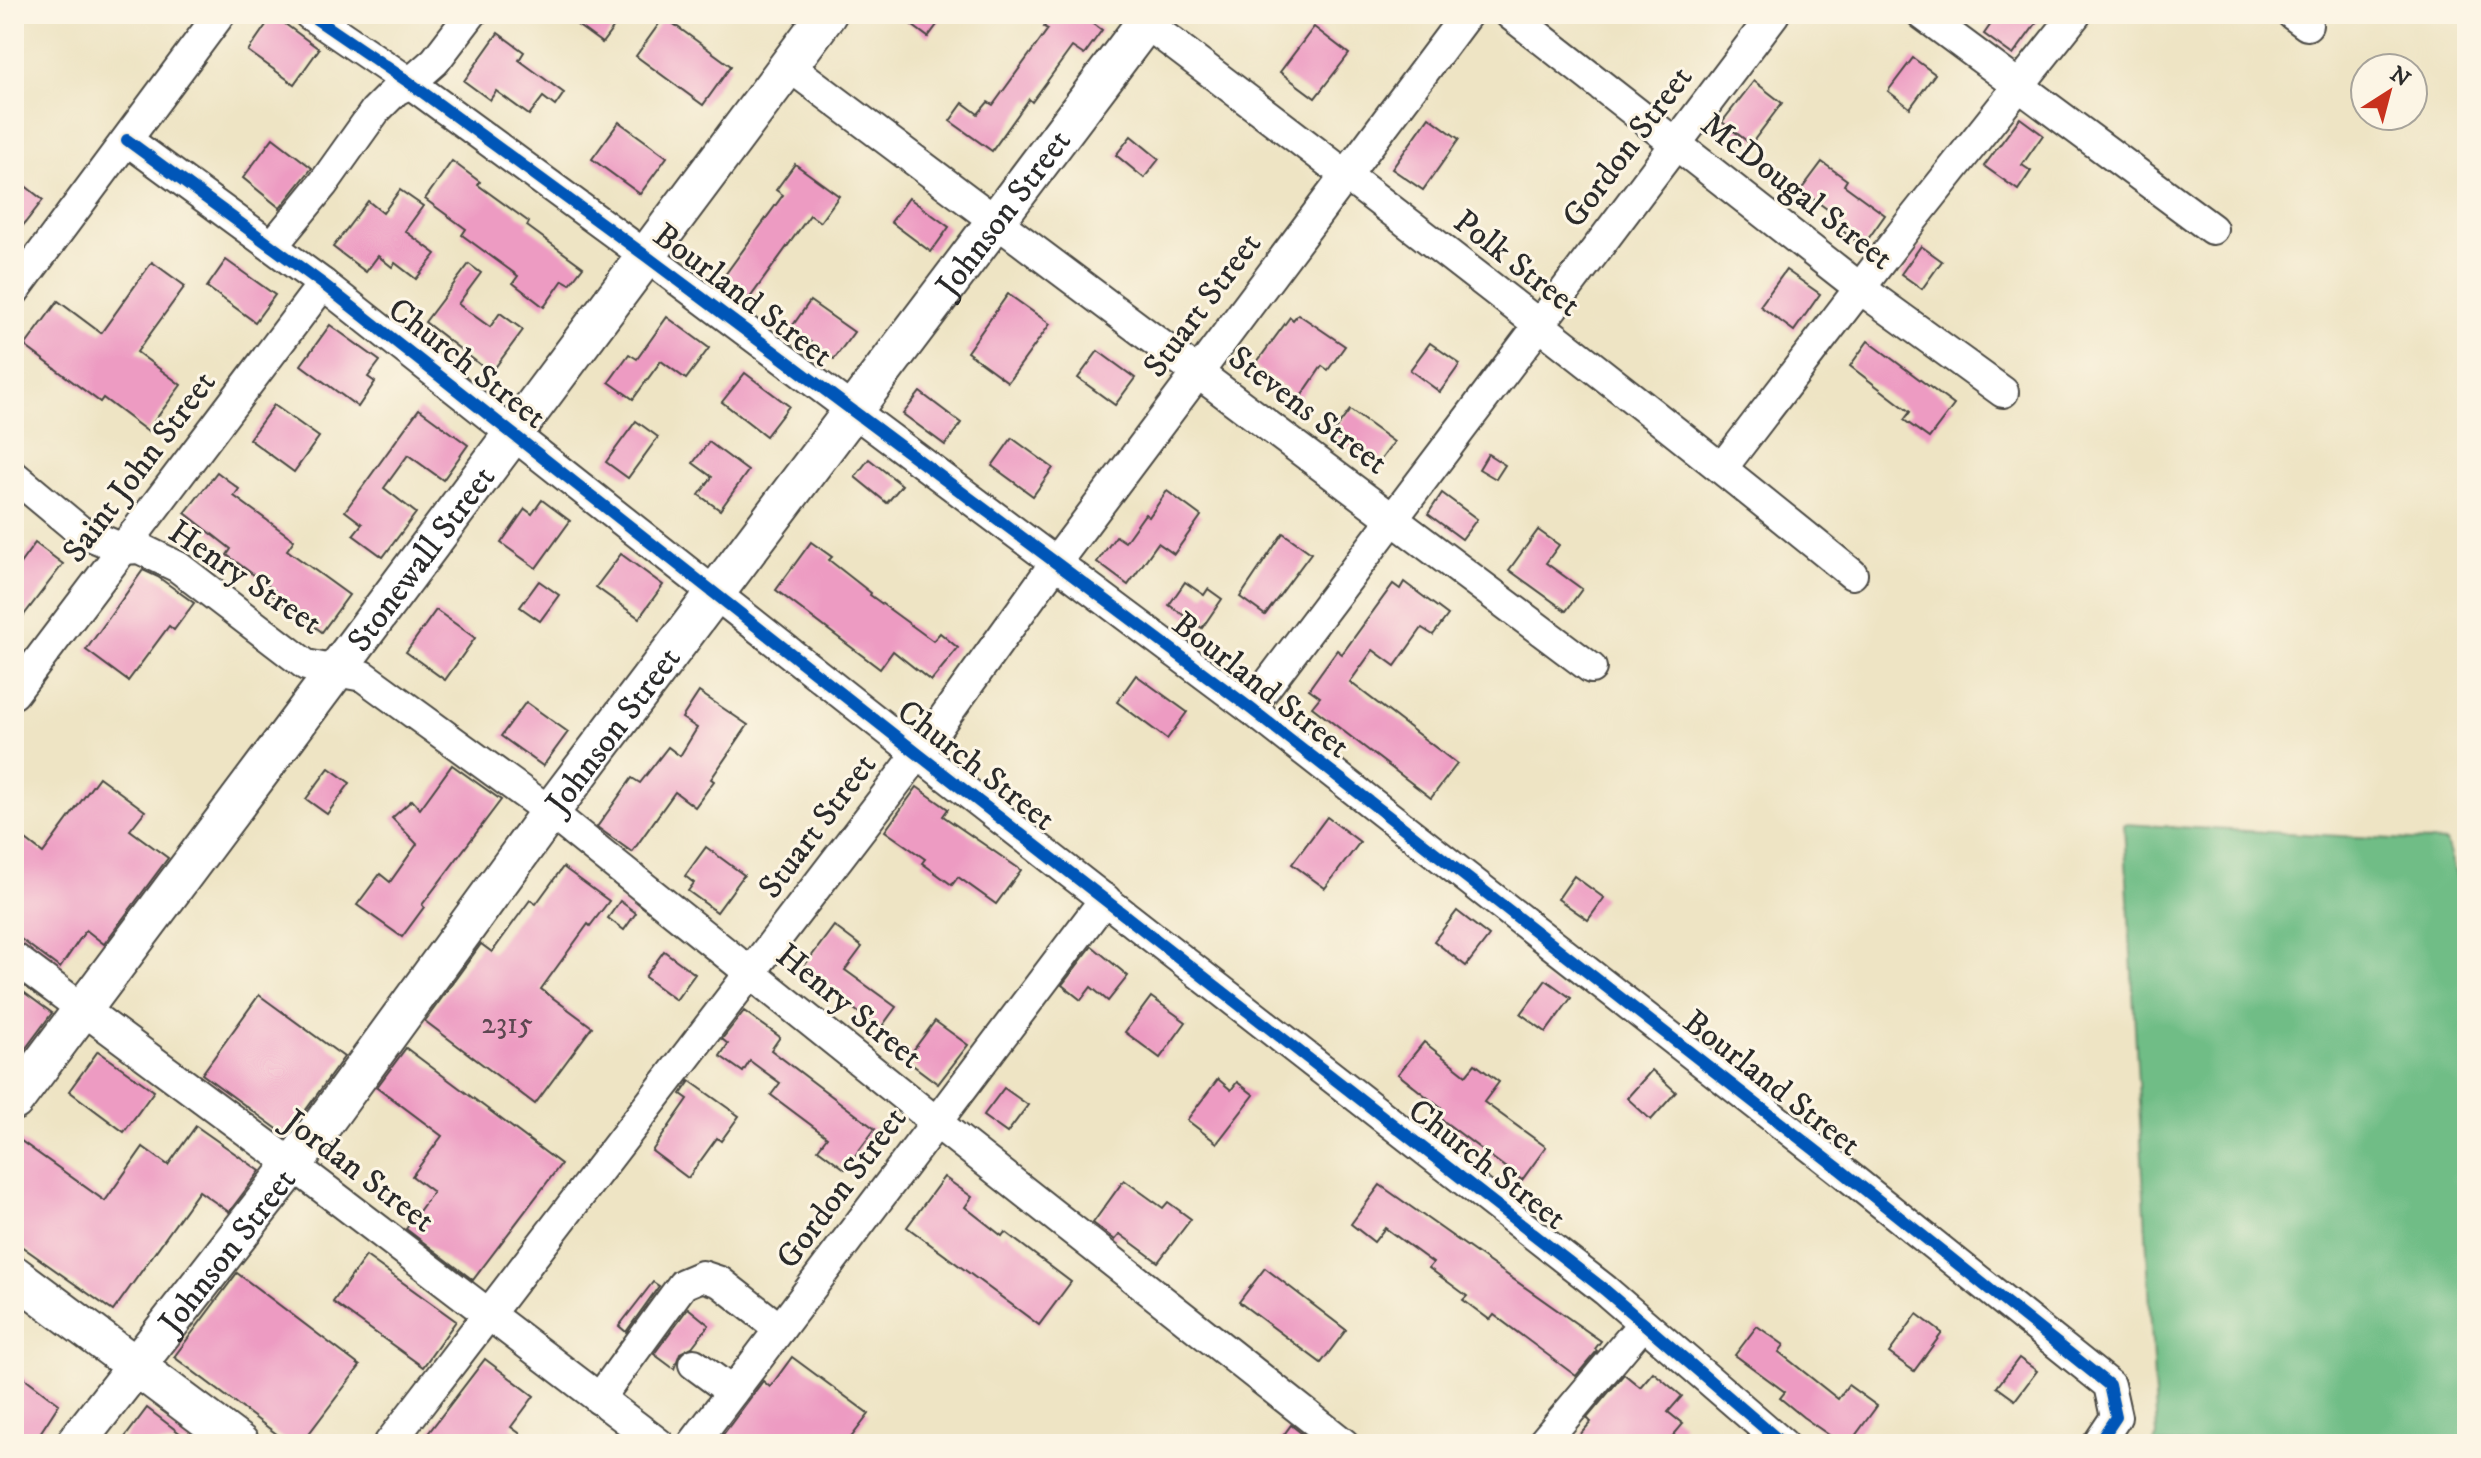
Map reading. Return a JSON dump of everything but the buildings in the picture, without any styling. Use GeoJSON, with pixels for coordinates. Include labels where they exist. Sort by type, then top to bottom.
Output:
{"type":"FeatureCollection","features":[{"type":"Feature","properties":{"kind":"main road","name":"Stonewall Street"},"geometry":{"type":"LineString","coordinates":[[14,1101],[827,14]]}},
{"type":"Feature","properties":{"kind":"main road","name":"Johnson Street"},"geometry":{"type":"LineString","coordinates":[[75,1444],[293,1165],[550,812],[996,221],[1144,17]]}},
{"type":"Feature","properties":{"kind":"main road"},"geometry":{"type":"LineString","coordinates":[[14,1275],[240,1444]]}},
{"type":"Feature","properties":{"kind":"street"},"geometry":{"type":"LineString","coordinates":[[14,291],[220,14]]}},
{"type":"Feature","properties":{"kind":"street","name":"Bourland Street"},"geometry":{"type":"LineString","coordinates":[[309,14],[410,83],[646,256],[1250,708],[1813,1148],[2109,1385],[2116,1417],[2098,1444]]}},
{"type":"Feature","properties":{"kind":"street"},"geometry":{"type":"LineString","coordinates":[[273,245],[323,184],[375,111],[396,90],[410,83],[435,61],[471,14]]}},
{"type":"Feature","properties":{"kind":"street","name":"Stuart Street"},"geometry":{"type":"LineString","coordinates":[[389,1444],[918,754],[1056,562],[1467,14]]}},
{"type":"Feature","properties":{"kind":"street","name":"McDougal Street"},"geometry":{"type":"LineString","coordinates":[[1510,14],[1861,289],[2003,392]]}},
{"type":"Feature","properties":{"kind":"street","name":"Gordon Street"},"geometry":{"type":"LineString","coordinates":[[1250,708],[1774,14]]}},
{"type":"Feature","properties":{"kind":"street"},"geometry":{"type":"LineString","coordinates":[[1922,14],[2212,229]]}},
{"type":"Feature","properties":{"kind":"street"},"geometry":{"type":"LineString","coordinates":[[1722,468],[2076,14]]}},
{"type":"Feature","properties":{"kind":"street","name":"Polk Street"},"geometry":{"type":"LineString","coordinates":[[1144,17],[1722,468],[1852,574]]}},
{"type":"Feature","properties":{"kind":"street","name":"Stevens Street"},"geometry":{"type":"LineString","coordinates":[[789,66],[1591,668]]}},
{"type":"Feature","properties":{"kind":"street","name":"Church Street"},"geometry":{"type":"LineString","coordinates":[[127,140],[273,245],[1605,1290],[1783,1444]]}},
{"type":"Feature","properties":{"kind":"street","name":"Saint John Street"},"geometry":{"type":"LineString","coordinates":[[14,693],[323,284]]}},
{"type":"Feature","properties":{"kind":"street","name":"Henry Street"},"geometry":{"type":"LineString","coordinates":[[14,476],[80,531],[123,549],[139,548],[178,567],[306,665],[363,676],[550,812],[1344,1444]]}},
{"type":"Feature","properties":{"kind":"street","name":"Gordon Street"},"geometry":{"type":"LineString","coordinates":[[693,1444],[1105,899]]}},
{"type":"Feature","properties":{"kind":"street","name":"Jordan Street"},"geometry":{"type":"LineString","coordinates":[[14,958],[293,1165],[659,1444]]}},
{"type":"Feature","properties":{"kind":"street"},"geometry":{"type":"LineString","coordinates":[[599,1399],[683,1284],[702,1276],[720,1282],[780,1329]]}},
{"type":"Feature","properties":{"kind":"street"},"geometry":{"type":"LineString","coordinates":[[1542,1444],[1642,1325]]}},
{"type":"Feature","properties":{"kind":"street"},"geometry":{"type":"LineString","coordinates":[[694,1364],[732,1392]]}},
{"type":"Feature","properties":{"kind":"green space"},"geometry":{"type":"Polygon","coordinates":[[[2124,824],[2446,842],[2467,910],[2467,1444],[2153,1444],[2157,1436],[2124,824]]]}},
{"type":"Feature","properties":{"kind":"cycle path"},"geometry":{"type":"LineString","coordinates":[[309,14],[410,83],[646,256],[1250,708],[1838,1168],[2109,1385],[2116,1417],[2098,1444]]}},
{"type":"Feature","properties":{"kind":"cycle path"},"geometry":{"type":"LineString","coordinates":[[127,140],[323,284],[918,754],[1605,1290],[1783,1444]]}}]}
